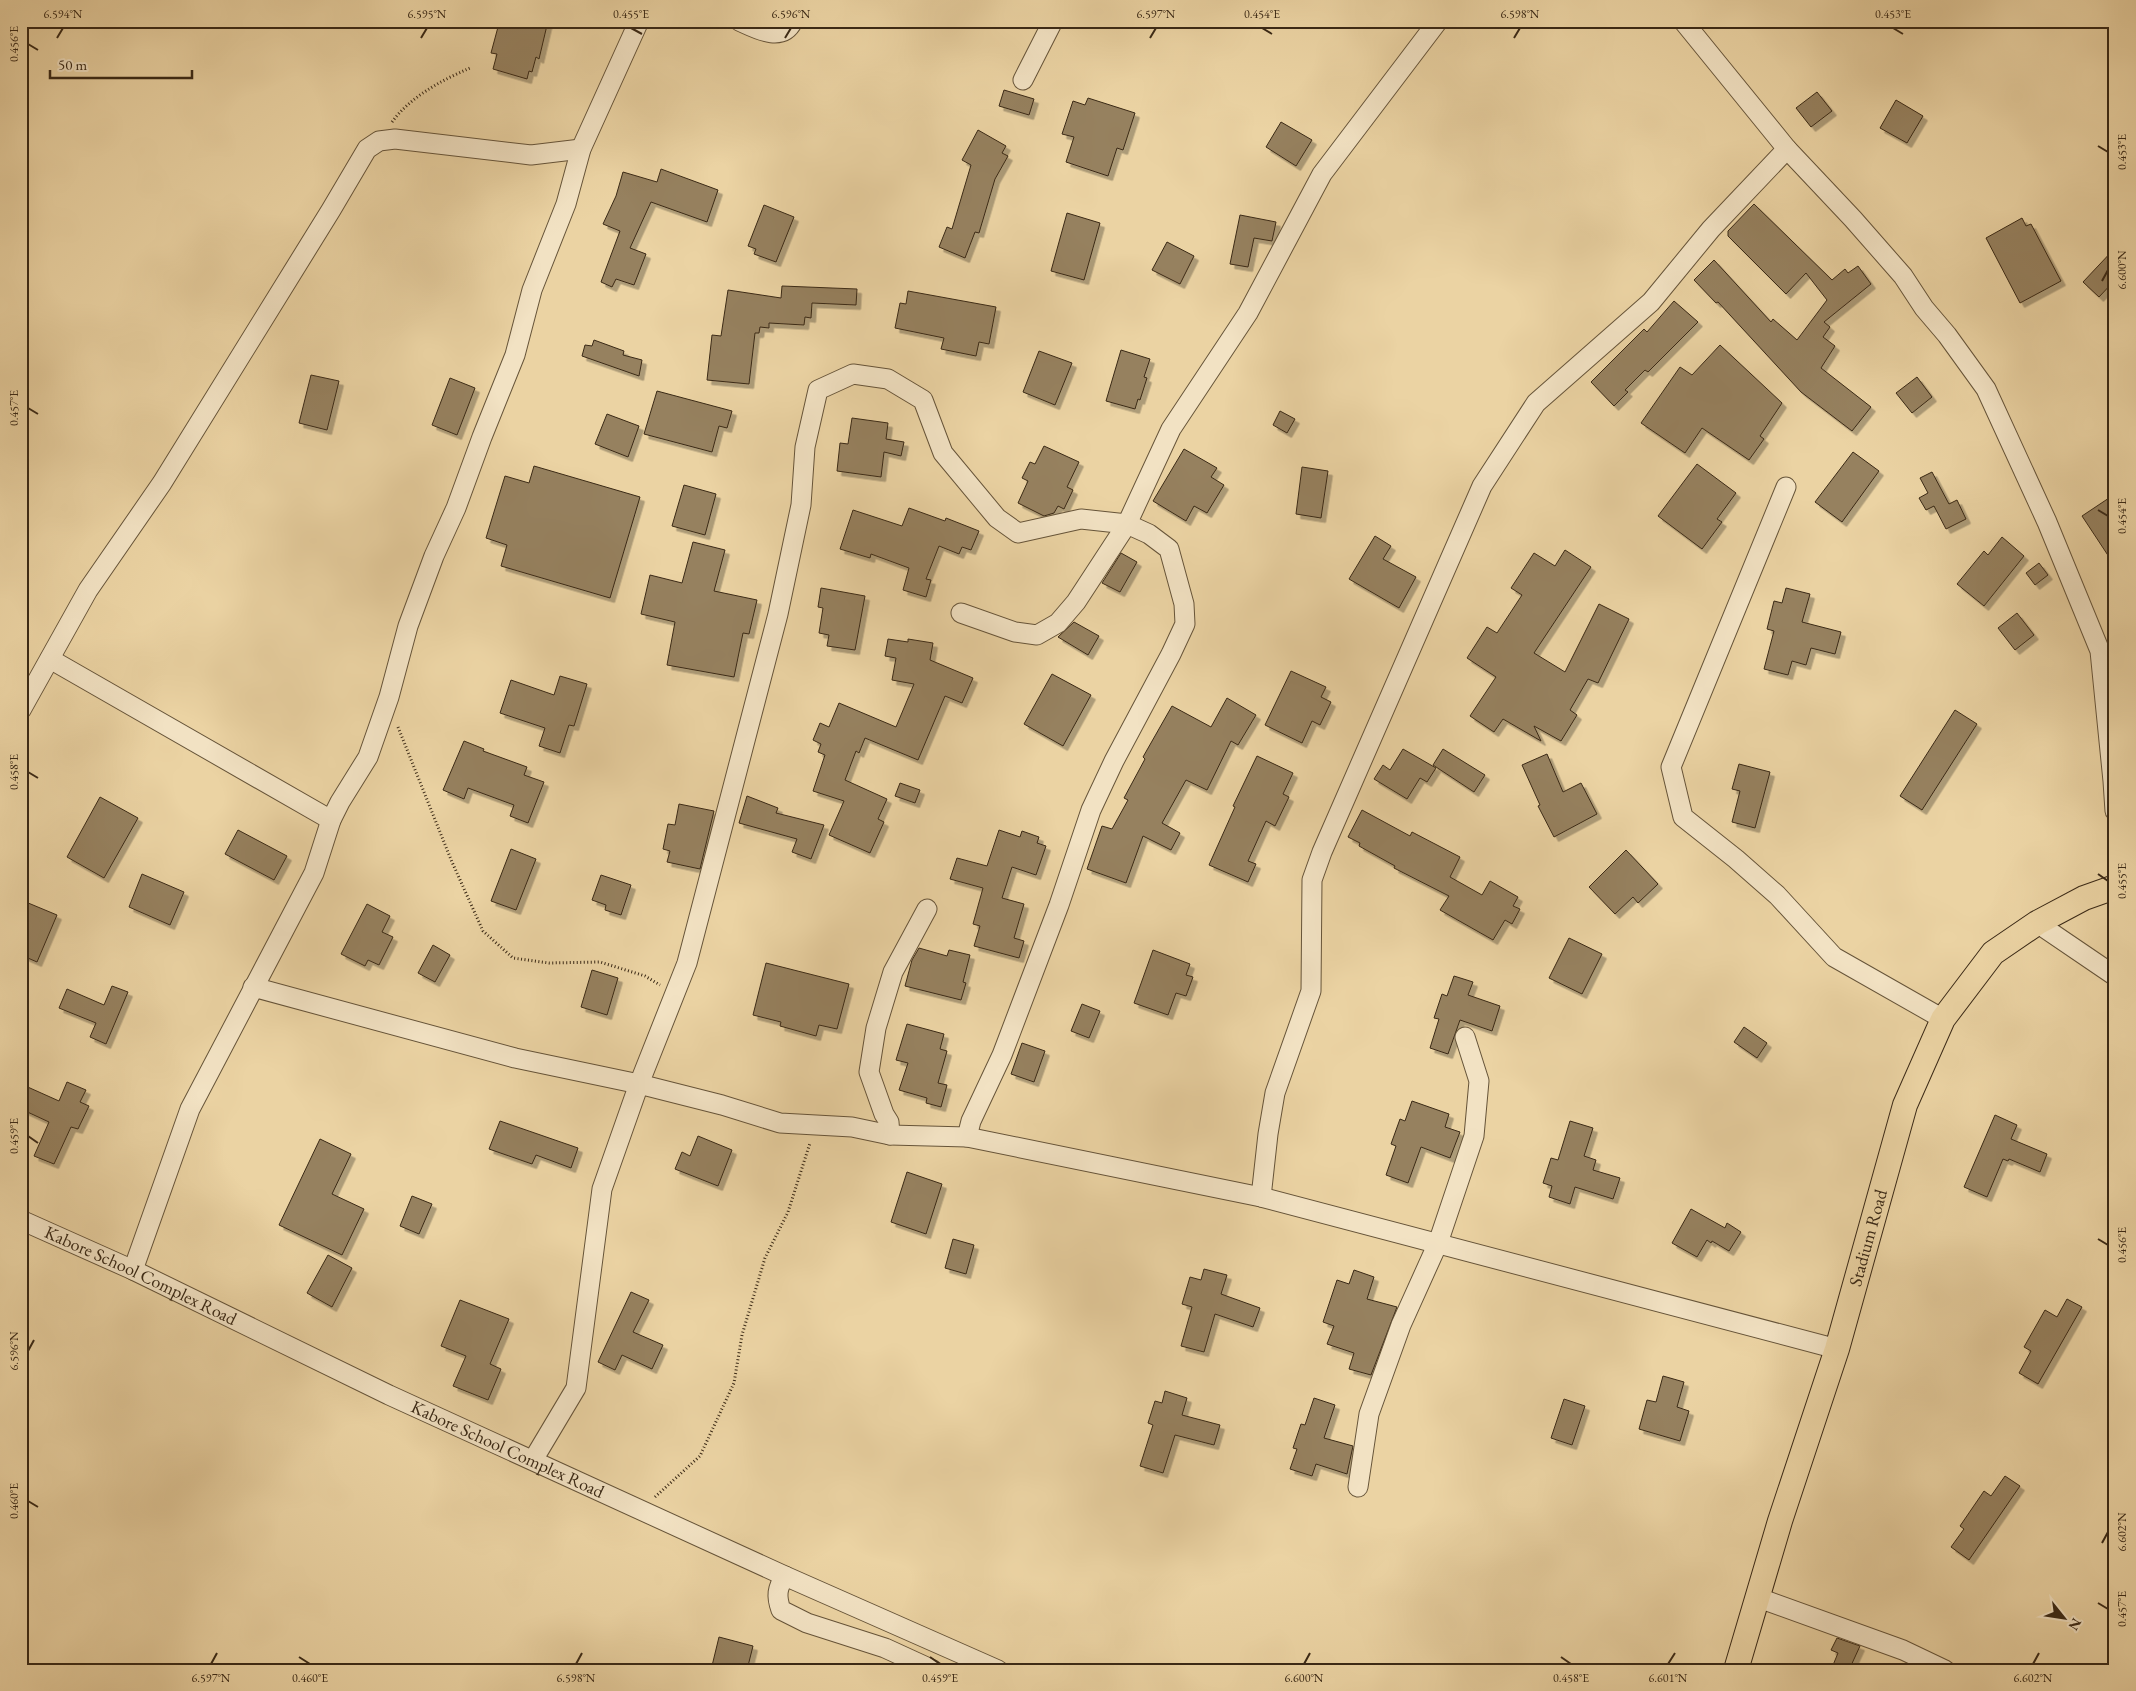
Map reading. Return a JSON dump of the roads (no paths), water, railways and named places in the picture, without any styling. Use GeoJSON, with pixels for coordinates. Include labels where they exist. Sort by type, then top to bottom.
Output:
{"type":"FeatureCollection","features":[{"type":"Feature","properties":{"kind":"main road","name":"Stadium Road"},"geometry":{"type":"LineString","coordinates":[[1736,1670],[1759,1598],[1780,1521],[1837,1349],[1905,1105],[1943,1018],[1993,953],[2036,923],[2084,898],[2115,887]]}},
{"type":"Feature","properties":{"kind":"street"},"geometry":{"type":"LineString","coordinates":[[133,1270],[190,1109],[314,873],[331,820],[340,802],[368,757],[389,696],[408,626],[515,355],[532,290],[566,204],[581,150],[639,21]]}},
{"type":"Feature","properties":{"kind":"street"},"geometry":{"type":"LineString","coordinates":[[739,21],[769,34],[781,33],[793,21]]}},
{"type":"Feature","properties":{"kind":"street"},"geometry":{"type":"LineString","coordinates":[[1023,80],[1053,21]]}},
{"type":"Feature","properties":{"kind":"street"},"geometry":{"type":"LineString","coordinates":[[962,613],[1015,632],[1037,635],[1058,623],[1076,602],[1127,524],[1171,429],[1248,313],[1322,174],[1438,21]]}},
{"type":"Feature","properties":{"kind":"street"},"geometry":{"type":"LineString","coordinates":[[1683,21],[1787,148],[1903,276],[1924,308],[1947,335],[1986,389],[2047,522],[2100,651],[2114,781],[2115,811]]}},
{"type":"Feature","properties":{"kind":"street"},"geometry":{"type":"LineString","coordinates":[[22,708],[88,590],[162,484],[326,219],[367,148],[379,141],[395,139],[530,155],[581,150]]}},
{"type":"Feature","properties":{"kind":"street"},"geometry":{"type":"LineString","coordinates":[[1261,1197],[1275,1092],[1311,991],[1312,880],[1322,852],[1482,486],[1536,403],[1651,302],[1711,229],[1787,148]]}},
{"type":"Feature","properties":{"kind":"street"},"geometry":{"type":"LineString","coordinates":[[533,1460],[576,1388],[602,1189],[690,954],[778,614],[801,505],[805,447],[818,390],[852,374],[888,379],[923,400],[943,453],[997,518],[1018,532],[1081,519],[1127,524],[1149,534],[1169,549],[1184,604],[1185,624],[1114,761],[1091,810],[1059,905],[1002,1055],[970,1121],[967,1137]]}},
{"type":"Feature","properties":{"kind":"street"},"geometry":{"type":"LineString","coordinates":[[1786,487],[1671,767],[1683,816],[1736,858],[1777,895],[1834,957],[1943,1018]]}},
{"type":"Feature","properties":{"kind":"street"},"geometry":{"type":"LineString","coordinates":[[50,659],[331,820]]}},
{"type":"Feature","properties":{"kind":"street"},"geometry":{"type":"LineString","coordinates":[[890,1135],[889,1122],[884,1114],[869,1072],[876,1028],[893,972],[927,909]]}},
{"type":"Feature","properties":{"kind":"street"},"geometry":{"type":"LineString","coordinates":[[2036,923],[2115,976]]}},
{"type":"Feature","properties":{"kind":"street"},"geometry":{"type":"LineString","coordinates":[[253,988],[515,1058],[640,1084],[780,1122],[815,1126],[852,1127],[890,1135],[967,1137],[1261,1197],[1837,1349]]}},
{"type":"Feature","properties":{"kind":"street"},"geometry":{"type":"LineString","coordinates":[[1358,1487],[1369,1414],[1401,1325],[1438,1243],[1474,1136],[1479,1081],[1465,1037]]}},
{"type":"Feature","properties":{"kind":"street","name":"Kabore School Complex Road"},"geometry":{"type":"LineString","coordinates":[[21,1220],[133,1270],[389,1395],[786,1576],[998,1670]]}},
{"type":"Feature","properties":{"kind":"street"},"geometry":{"type":"LineString","coordinates":[[786,1576],[778,1586],[777,1598],[781,1610],[807,1623],[884,1648],[933,1670]]}},
{"type":"Feature","properties":{"kind":"street"},"geometry":{"type":"LineString","coordinates":[[1759,1598],[1903,1650],[1945,1670]]}}]}
